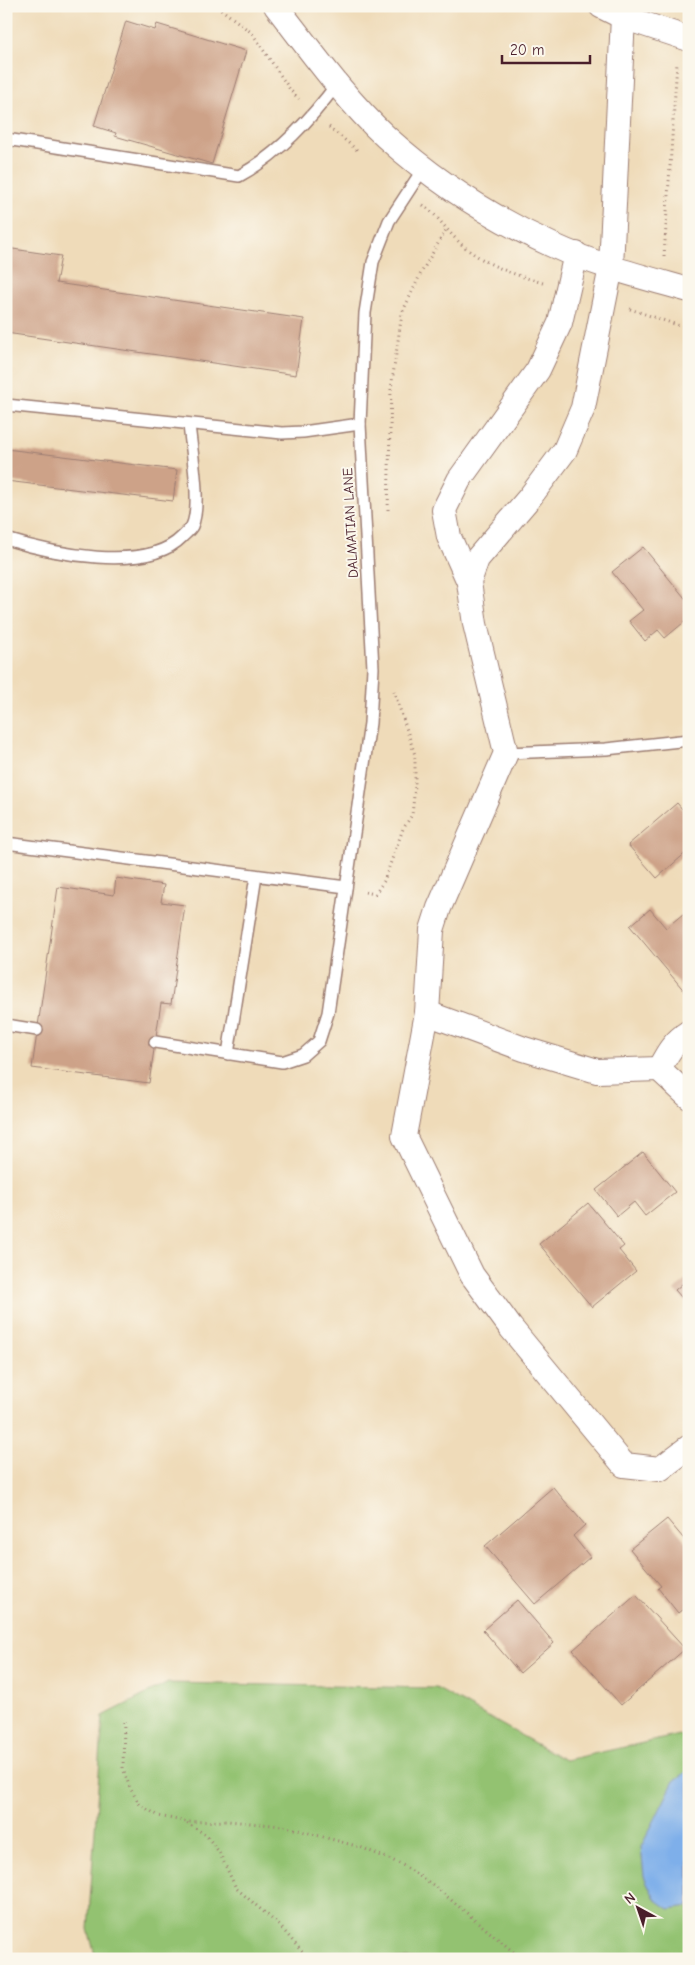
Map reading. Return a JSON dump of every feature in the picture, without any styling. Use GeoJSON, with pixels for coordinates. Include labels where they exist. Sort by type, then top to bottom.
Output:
{"type":"FeatureCollection","features":[{"type":"Feature","properties":{"kind":"street"},"geometry":{"type":"LineString","coordinates":[[276,6],[337,84],[385,136],[423,169],[482,209],[552,245],[611,267],[689,290]]}},
{"type":"Feature","properties":{"kind":"street"},"geometry":{"type":"LineString","coordinates":[[601,6],[623,17],[684,37]]}},
{"type":"Feature","properties":{"kind":"street"},"geometry":{"type":"LineString","coordinates":[[469,582],[477,559],[530,497],[564,450],[583,408],[611,267],[623,17]]}},
{"type":"Feature","properties":{"kind":"street"},"geometry":{"type":"LineString","coordinates":[[576,254],[560,323],[538,370],[459,480],[444,510],[449,537],[469,582],[475,624],[506,753],[434,923],[427,1013],[404,1136],[472,1276],[511,1328],[624,1465],[660,1469],[689,1447]]}},
{"type":"Feature","properties":{"kind":"street"},"geometry":{"type":"LineString","coordinates":[[427,1013],[524,1049],[597,1072],[659,1069],[689,1097]]}},
{"type":"Feature","properties":{"kind":"street"},"geometry":{"type":"LineString","coordinates":[[659,1069],[669,1049],[679,1038],[689,1032]]}},
{"type":"Feature","properties":{"kind":"lane"},"geometry":{"type":"LineString","coordinates":[[6,139],[239,176],[262,163],[301,127],[314,114],[337,84]]}},
{"type":"Feature","properties":{"kind":"lane","name":"DALMATIAN LANE"},"geometry":{"type":"LineString","coordinates":[[155,1042],[282,1062],[303,1055],[319,1041],[328,1013],[370,723],[373,668],[360,424],[365,313],[373,262],[389,221],[423,169]]}},
{"type":"Feature","properties":{"kind":"lane"},"geometry":{"type":"LineString","coordinates":[[6,405],[282,433],[360,424]]}},
{"type":"Feature","properties":{"kind":"lane"},"geometry":{"type":"LineString","coordinates":[[6,539],[38,549],[80,557],[151,556],[175,544],[192,527],[197,506],[189,424]]}},
{"type":"Feature","properties":{"kind":"lane"},"geometry":{"type":"LineString","coordinates":[[506,753],[606,749],[689,740]]}},
{"type":"Feature","properties":{"kind":"lane"},"geometry":{"type":"LineString","coordinates":[[6,843],[346,887]]}},
{"type":"Feature","properties":{"kind":"lane"},"geometry":{"type":"LineString","coordinates":[[228,1054],[256,876]]}},
{"type":"Feature","properties":{"kind":"lane"},"geometry":{"type":"LineString","coordinates":[[6,1024],[37,1030]]}},
{"type":"Feature","properties":{"kind":"path"},"geometry":{"type":"LineString","coordinates":[[656,318],[662,282],[684,37]]}},
{"type":"Feature","properties":{"kind":"path"},"geometry":{"type":"LineString","coordinates":[[388,512],[391,389],[402,313],[420,273],[447,228]]}},
{"type":"Feature","properties":{"kind":"path"},"geometry":{"type":"LineString","coordinates":[[346,887],[375,894],[384,881],[403,829],[412,815],[416,755],[392,682]]}},
{"type":"Feature","properties":{"kind":"path"},"geometry":{"type":"LineString","coordinates":[[124,1722],[124,1768],[140,1805],[159,1816],[186,1822],[228,1821],[283,1826],[360,1847],[401,1864],[433,1885],[522,1959]]}},
{"type":"Feature","properties":{"kind":"path"},"geometry":{"type":"LineString","coordinates":[[186,1822],[206,1836],[219,1852],[236,1888],[280,1926],[308,1959]]}},
{"type":"Feature","properties":{"kind":"green space"},"geometry":{"type":"Polygon","coordinates":[[[168,1683],[436,1688],[565,1760],[689,1733],[689,1959],[96,1959],[88,1929],[103,1716],[168,1683]]]}},
{"type":"Feature","properties":{"kind":"water"},"geometry":{"type":"Polygon","coordinates":[[[689,1770],[689,1906],[669,1909],[655,1899],[644,1876],[641,1847],[674,1781],[689,1770]]]}},
{"type":"Feature","properties":{"kind":"building"},"geometry":{"type":"Polygon","coordinates":[[[126,21],[155,30],[157,24],[246,51],[212,164],[115,136],[116,133],[94,126],[126,21]]]}},
{"type":"Feature","properties":{"kind":"building"},"geometry":{"type":"Polygon","coordinates":[[[6,248],[61,256],[56,283],[304,319],[296,375],[6,333],[6,248]]]}},
{"type":"Feature","properties":{"kind":"building"},"geometry":{"type":"Polygon","coordinates":[[[6,449],[177,470],[173,501],[6,481],[6,449]]]}},
{"type":"Feature","properties":{"kind":"building"},"geometry":{"type":"Polygon","coordinates":[[[643,547],[689,603],[689,618],[665,638],[658,630],[645,641],[629,621],[643,610],[612,572],[643,547]]]}},
{"type":"Feature","properties":{"kind":"building"},"geometry":{"type":"Polygon","coordinates":[[[677,803],[689,817],[689,850],[657,878],[628,845],[677,803]]]}},
{"type":"Feature","properties":{"kind":"building"},"geometry":{"type":"Polygon","coordinates":[[[116,878],[164,885],[161,902],[185,905],[171,1004],[161,1003],[149,1083],[32,1068],[58,887],[114,895],[116,878]]]}},
{"type":"Feature","properties":{"kind":"building"},"geometry":{"type":"Polygon","coordinates":[[[650,909],[666,928],[689,909],[689,990],[686,993],[630,926],[650,909]]]}},
{"type":"Feature","properties":{"kind":"building"},"geometry":{"type":"Polygon","coordinates":[[[643,1152],[675,1192],[645,1216],[634,1202],[617,1216],[596,1190],[643,1152]]]}},
{"type":"Feature","properties":{"kind":"building"},"geometry":{"type":"Polygon","coordinates":[[[588,1203],[624,1246],[619,1250],[636,1271],[592,1307],[539,1244],[588,1203]]]}},
{"type":"Feature","properties":{"kind":"building"},"geometry":{"type":"Polygon","coordinates":[[[689,1278],[689,1306],[675,1290],[689,1278]]]}},
{"type":"Feature","properties":{"kind":"building"},"geometry":{"type":"Polygon","coordinates":[[[553,1487],[585,1525],[573,1536],[590,1557],[535,1604],[485,1546],[553,1487]]]}},
{"type":"Feature","properties":{"kind":"building"},"geometry":{"type":"Polygon","coordinates":[[[667,1519],[689,1545],[689,1604],[678,1613],[658,1588],[661,1586],[630,1549],[667,1519]]]}},
{"type":"Feature","properties":{"kind":"building"},"geometry":{"type":"Polygon","coordinates":[[[636,1595],[685,1649],[621,1705],[573,1650],[636,1595]]]}},
{"type":"Feature","properties":{"kind":"building"},"geometry":{"type":"Polygon","coordinates":[[[517,1600],[554,1643],[520,1673],[483,1630],[517,1600]]]}}]}
